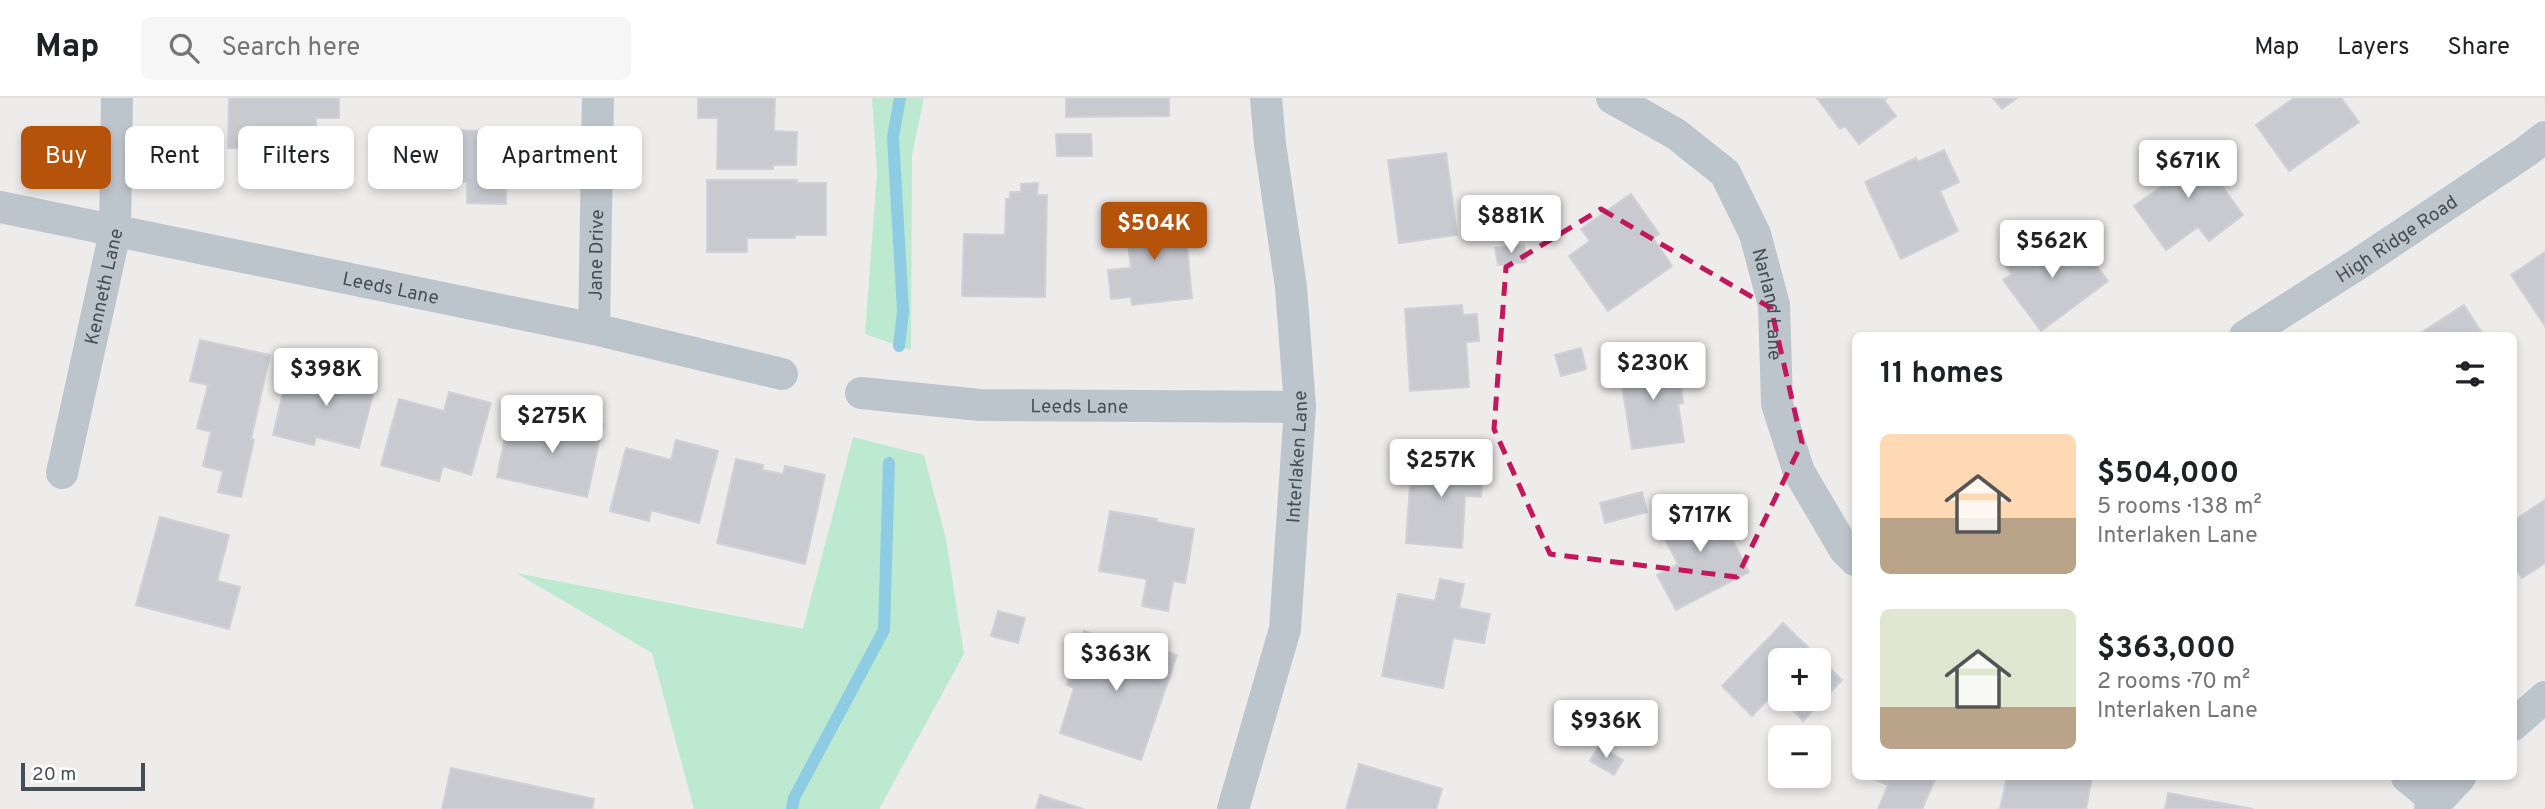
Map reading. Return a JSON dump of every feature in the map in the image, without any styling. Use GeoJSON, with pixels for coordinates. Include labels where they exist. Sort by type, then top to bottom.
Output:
{"type":"FeatureCollection","features":[{"type":"Feature","properties":{"kind":"street","name":"Kenneth Lane"},"geometry":{"type":"LineString","coordinates":[[62,473],[115,232],[117,98]]}},
{"type":"Feature","properties":{"kind":"street","name":"Jane Drive"},"geometry":{"type":"LineString","coordinates":[[594,329],[597,98]]}},
{"type":"Feature","properties":{"kind":"street","name":"Interlaken Lane"},"geometry":{"type":"LineString","coordinates":[[1233,809],[1285,629],[1300,407],[1291,287],[1266,98]]}},
{"type":"Feature","properties":{"kind":"street","name":"Narland Lane"},"geometry":{"type":"LineString","coordinates":[[1612,98],[1676,134],[1725,173],[1755,234],[1774,305],[1777,404],[1799,472],[1845,550],[1852,557]]}},
{"type":"Feature","properties":{"kind":"street","name":"High Ridge Road"},"geometry":{"type":"LineString","coordinates":[[2251,332],[2358,264],[2545,137]]}},
{"type":"Feature","properties":{"kind":"street","name":"Leeds Lane"},"geometry":{"type":"LineString","coordinates":[[0,207],[594,329],[782,374]]}},
{"type":"Feature","properties":{"kind":"street","name":"Leeds Lane"},"geometry":{"type":"LineString","coordinates":[[861,393],[980,405],[1300,407]]}},
{"type":"Feature","properties":{"kind":"street"},"geometry":{"type":"LineString","coordinates":[[2517,722],[2545,697]]}},
{"type":"Feature","properties":{"kind":"street"},"geometry":{"type":"LineString","coordinates":[[2410,780],[2433,805],[2457,780]]}},
{"type":"Feature","properties":{"kind":"highlighted area"},"geometry":{"type":"Polygon","coordinates":[[[1601,209],[1771,308],[1802,443],[1737,577],[1550,554],[1494,429],[1506,267],[1601,209]]]}},
{"type":"Feature","properties":{"kind":"green space"},"geometry":{"type":"Polygon","coordinates":[[[872,98],[924,98],[912,155],[911,350],[865,334],[877,173],[872,98]]]}},
{"type":"Feature","properties":{"kind":"green space"},"geometry":{"type":"Polygon","coordinates":[[[853,437],[924,455],[946,539],[964,654],[879,809],[694,809],[652,653],[516,573],[803,629],[853,437]]]}},
{"type":"Feature","properties":{"kind":"building"},"geometry":{"type":"Polygon","coordinates":[[[229,98],[339,98],[339,118],[316,118],[316,126],[238,126],[238,148],[228,148],[229,98]]]}},
{"type":"Feature","properties":{"kind":"building"},"geometry":{"type":"Polygon","coordinates":[[[698,98],[775,98],[774,131],[797,132],[796,165],[773,165],[773,169],[717,169],[718,118],[698,118],[698,98]]]}},
{"type":"Feature","properties":{"kind":"building"},"geometry":{"type":"Polygon","coordinates":[[[1066,98],[1169,98],[1169,116],[1066,117],[1066,98]]]}},
{"type":"Feature","properties":{"kind":"building"},"geometry":{"type":"Polygon","coordinates":[[[1817,98],[1887,98],[1884,100],[1896,116],[1859,144],[1845,126],[1840,129],[1817,98]]]}},
{"type":"Feature","properties":{"kind":"building"},"geometry":{"type":"Polygon","coordinates":[[[1993,98],[2017,98],[2002,109],[1993,98]]]}},
{"type":"Feature","properties":{"kind":"building"},"geometry":{"type":"Polygon","coordinates":[[[2294,98],[2341,98],[2359,122],[2289,171],[2256,125],[2294,98]]]}},
{"type":"Feature","properties":{"kind":"building"},"geometry":{"type":"Polygon","coordinates":[[[463,130],[477,131],[477,189],[506,189],[506,204],[467,203],[467,182],[463,182],[463,130]]]}},
{"type":"Feature","properties":{"kind":"building"},"geometry":{"type":"Polygon","coordinates":[[[1056,134],[1091,134],[1092,156],[1057,156],[1056,134]]]}},
{"type":"Feature","properties":{"kind":"building"},"geometry":{"type":"Polygon","coordinates":[[[2189,141],[2243,215],[2209,241],[2198,227],[2166,250],[2134,206],[2169,181],[2157,165],[2189,141]]]}},
{"type":"Feature","properties":{"kind":"building"},"geometry":{"type":"Polygon","coordinates":[[[1944,150],[1959,182],[1940,191],[1958,231],[1901,259],[1865,182],[1916,158],[1918,162],[1944,150]]]}},
{"type":"Feature","properties":{"kind":"building"},"geometry":{"type":"Polygon","coordinates":[[[1446,153],[1457,235],[1399,243],[1388,160],[1446,153]]]}},
{"type":"Feature","properties":{"kind":"building"},"geometry":{"type":"Polygon","coordinates":[[[707,180],[797,180],[796,183],[826,183],[826,235],[747,238],[747,252],[707,252],[707,180]]]}},
{"type":"Feature","properties":{"kind":"building"},"geometry":{"type":"Polygon","coordinates":[[[1038,183],[1037,195],[1047,195],[1045,297],[962,296],[964,234],[1005,235],[1006,199],[1010,199],[1010,192],[1021,192],[1021,184],[1038,183]]]}},
{"type":"Feature","properties":{"kind":"building"},"geometry":{"type":"Polygon","coordinates":[[[1631,194],[1659,234],[1653,238],[1672,266],[1608,311],[1569,256],[1590,241],[1581,229],[1631,194]]]}},
{"type":"Feature","properties":{"kind":"building"},"geometry":{"type":"Polygon","coordinates":[[[1184,214],[1192,298],[1132,305],[1131,297],[1111,299],[1108,270],[1131,268],[1125,219],[1184,214]]]}},
{"type":"Feature","properties":{"kind":"building"},"geometry":{"type":"Polygon","coordinates":[[[2074,236],[2108,281],[2041,331],[2003,280],[2012,274],[2000,259],[2025,241],[2041,261],[2074,236]]]}},
{"type":"Feature","properties":{"kind":"building"},"geometry":{"type":"Polygon","coordinates":[[[1524,245],[1526,262],[1498,265],[1495,248],[1524,245]]]}},
{"type":"Feature","properties":{"kind":"building"},"geometry":{"type":"Polygon","coordinates":[[[2545,252],[2545,326],[2511,275],[2545,252]]]}},
{"type":"Feature","properties":{"kind":"building"},"geometry":{"type":"Polygon","coordinates":[[[1462,305],[1463,315],[1477,314],[1479,341],[1466,342],[1469,387],[1410,391],[1405,309],[1462,305]]]}},
{"type":"Feature","properties":{"kind":"building"},"geometry":{"type":"Polygon","coordinates":[[[2464,305],[2481,332],[2422,332],[2464,305]]]}},
{"type":"Feature","properties":{"kind":"building"},"geometry":{"type":"Polygon","coordinates":[[[200,340],[270,355],[241,497],[218,492],[223,471],[203,466],[211,432],[197,428],[208,385],[190,381],[200,340]]]}},
{"type":"Feature","properties":{"kind":"building"},"geometry":{"type":"Polygon","coordinates":[[[1581,348],[1586,369],[1561,376],[1555,355],[1581,348]]]}},
{"type":"Feature","properties":{"kind":"building"},"geometry":{"type":"Polygon","coordinates":[[[1677,357],[1683,403],[1678,404],[1684,442],[1632,449],[1619,366],[1677,357]]]}},
{"type":"Feature","properties":{"kind":"building"},"geometry":{"type":"Polygon","coordinates":[[[336,369],[377,379],[359,448],[316,437],[314,445],[273,435],[287,376],[305,381],[307,370],[334,377],[336,369]]]}},
{"type":"Feature","properties":{"kind":"building"},"geometry":{"type":"Polygon","coordinates":[[[449,392],[491,403],[471,475],[443,466],[439,481],[381,465],[399,399],[444,411],[449,392]]]}},
{"type":"Feature","properties":{"kind":"building"},"geometry":{"type":"Polygon","coordinates":[[[560,414],[603,424],[587,497],[497,477],[508,423],[556,434],[560,414]]]}},
{"type":"Feature","properties":{"kind":"building"},"geometry":{"type":"Polygon","coordinates":[[[676,440],[718,451],[699,523],[651,510],[649,521],[610,511],[626,448],[671,460],[676,440]]]}},
{"type":"Feature","properties":{"kind":"building"},"geometry":{"type":"Polygon","coordinates":[[[1412,456],[1483,461],[1481,497],[1465,496],[1462,548],[1406,543],[1412,456]]]}},
{"type":"Feature","properties":{"kind":"building"},"geometry":{"type":"Polygon","coordinates":[[[736,459],[763,465],[762,470],[783,474],[785,466],[825,475],[805,564],[717,543],[736,459]]]}},
{"type":"Feature","properties":{"kind":"building"},"geometry":{"type":"Polygon","coordinates":[[[1642,492],[1647,512],[1605,523],[1600,503],[1642,492]]]}},
{"type":"Feature","properties":{"kind":"building"},"geometry":{"type":"Polygon","coordinates":[[[1714,497],[1749,572],[1676,610],[1657,575],[1678,564],[1658,526],[1714,497]]]}},
{"type":"Feature","properties":{"kind":"building"},"geometry":{"type":"Polygon","coordinates":[[[2545,500],[2545,563],[2522,578],[2517,571],[2517,518],[2545,500]]]}},
{"type":"Feature","properties":{"kind":"building"},"geometry":{"type":"Polygon","coordinates":[[[1110,511],[1194,529],[1185,583],[1173,581],[1168,611],[1142,606],[1147,579],[1099,571],[1110,511]]]}},
{"type":"Feature","properties":{"kind":"building"},"geometry":{"type":"Polygon","coordinates":[[[160,517],[229,535],[217,581],[240,587],[229,629],[136,605],[160,517]]]}},
{"type":"Feature","properties":{"kind":"building"},"geometry":{"type":"Polygon","coordinates":[[[1440,579],[1464,584],[1459,608],[1490,614],[1484,643],[1453,638],[1443,688],[1382,676],[1398,594],[1435,601],[1440,579]]]}},
{"type":"Feature","properties":{"kind":"building"},"geometry":{"type":"Polygon","coordinates":[[[998,611],[1025,618],[1018,643],[991,636],[998,611]]]}},
{"type":"Feature","properties":{"kind":"building"},"geometry":{"type":"Polygon","coordinates":[[[1783,623],[1809,648],[1768,648],[1768,699],[1752,716],[1722,686],[1783,623]]]}},
{"type":"Feature","properties":{"kind":"building"},"geometry":{"type":"Polygon","coordinates":[[[1084,631],[1110,640],[1111,634],[1177,655],[1141,760],[1060,733],[1074,688],[1067,685],[1084,631]]]}},
{"type":"Feature","properties":{"kind":"building"},"geometry":{"type":"Polygon","coordinates":[[[1831,669],[1842,680],[1831,692],[1831,669]]]}},
{"type":"Feature","properties":{"kind":"building"},"geometry":{"type":"Polygon","coordinates":[[[1793,711],[1813,711],[1803,721],[1793,711]]]}},
{"type":"Feature","properties":{"kind":"building"},"geometry":{"type":"Polygon","coordinates":[[[1599,746],[1623,760],[1614,775],[1590,761],[1599,746]]]}},
{"type":"Feature","properties":{"kind":"building"},"geometry":{"type":"Polygon","coordinates":[[[1359,764],[1442,789],[1436,809],[1346,809],[1359,764]]]}},
{"type":"Feature","properties":{"kind":"building"},"geometry":{"type":"Polygon","coordinates":[[[451,768],[594,799],[592,809],[442,809],[451,768]]]}},
{"type":"Feature","properties":{"kind":"building"},"geometry":{"type":"Polygon","coordinates":[[[1876,780],[1935,780],[1922,809],[1878,809],[1888,785],[1876,780]]]}},
{"type":"Feature","properties":{"kind":"building"},"geometry":{"type":"Polygon","coordinates":[[[2006,780],[2091,780],[2086,809],[2000,809],[2006,780]]]}},
{"type":"Feature","properties":{"kind":"building"},"geometry":{"type":"Polygon","coordinates":[[[2168,793],[2253,809],[2165,809],[2168,793]]]}},
{"type":"Feature","properties":{"kind":"building"},"geometry":{"type":"Polygon","coordinates":[[[1040,795],[1083,809],[1036,809],[1040,795]]]}},
{"type":"Feature","properties":{"kind":"waterway"},"geometry":{"type":"LineString","coordinates":[[899,346],[903,311],[893,137],[900,98]]}},
{"type":"Feature","properties":{"kind":"waterway"},"geometry":{"type":"LineString","coordinates":[[792,809],[794,798],[884,630],[889,463]]}}]}
